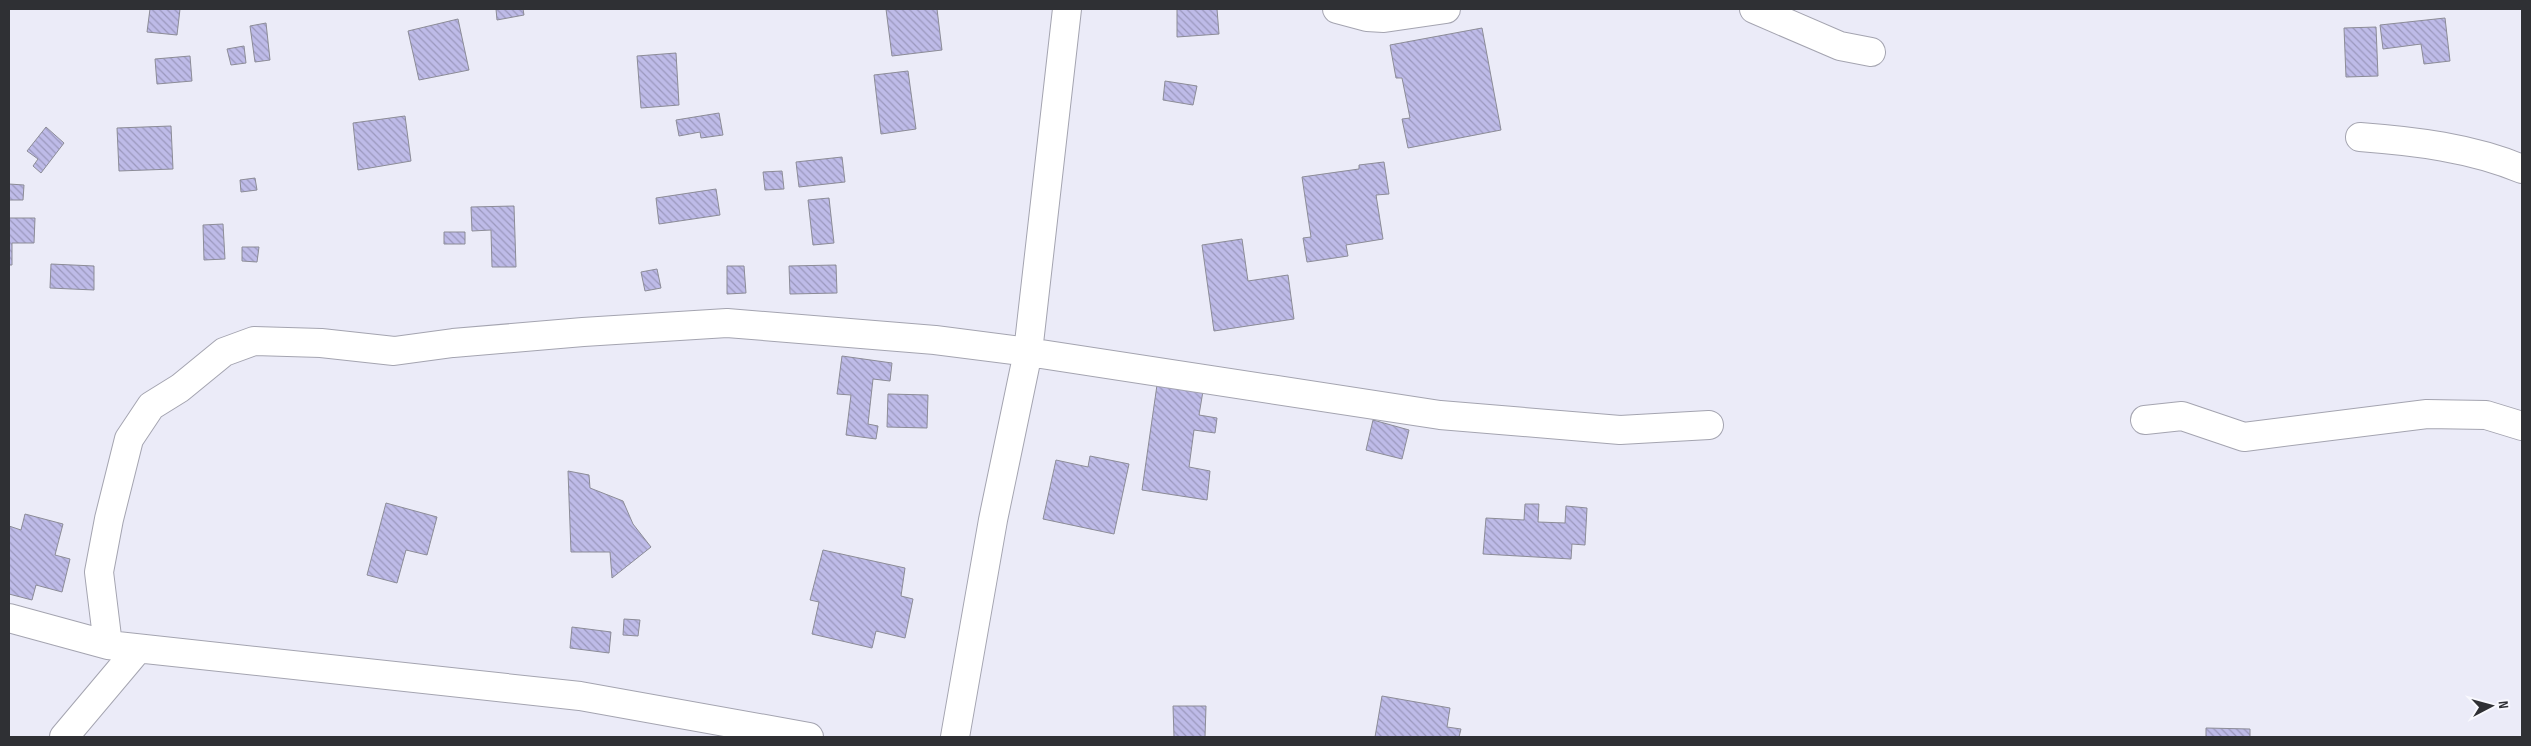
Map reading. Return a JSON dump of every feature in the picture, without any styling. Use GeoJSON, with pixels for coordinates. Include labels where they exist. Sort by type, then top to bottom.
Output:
{"type":"FeatureCollection","features":[{"type":"Feature","properties":{"kind":"street"},"geometry":{"type":"LineString","coordinates":[[955,737],[993,520],[1028,352],[1067,9]]}},
{"type":"Feature","properties":{"kind":"street"},"geometry":{"type":"LineString","coordinates":[[1337,9],[1367,17],[1384,18],[1446,9]]}},
{"type":"Feature","properties":{"kind":"street"},"geometry":{"type":"LineString","coordinates":[[1754,9],[1840,46],[1870,52]]}},
{"type":"Feature","properties":{"kind":"street"},"geometry":{"type":"LineString","coordinates":[[2360,137],[2410,140],[2504,161],[2522,169]]}},
{"type":"Feature","properties":{"kind":"street"},"geometry":{"type":"LineString","coordinates":[[108,645],[99,572],[109,519],[128,440],[151,406],[180,388],[224,352],[254,341],[321,343],[394,352],[453,343],[583,332],[727,323],[935,340],[1028,352],[1440,415],[1620,430],[1709,425]]}},
{"type":"Feature","properties":{"kind":"street"},"geometry":{"type":"LineString","coordinates":[[2145,420],[2182,416],[2244,436],[2427,414],[2486,415],[2522,426]]}},
{"type":"Feature","properties":{"kind":"street"},"geometry":{"type":"LineString","coordinates":[[9,618],[108,645],[580,696],[707,728],[809,737]]}},
{"type":"Feature","properties":{"kind":"street"},"geometry":{"type":"LineString","coordinates":[[64,737],[138,649]]}},
{"type":"Feature","properties":{"kind":"building"},"geometry":{"type":"Polygon","coordinates":[[[150,9],[180,9],[177,35],[147,32],[150,9]]]}},
{"type":"Feature","properties":{"kind":"building"},"geometry":{"type":"Polygon","coordinates":[[[496,9],[523,9],[524,15],[497,20],[496,9]]]}},
{"type":"Feature","properties":{"kind":"building"},"geometry":{"type":"Polygon","coordinates":[[[886,9],[937,9],[942,50],[892,56],[886,9]]]}},
{"type":"Feature","properties":{"kind":"building"},"geometry":{"type":"Polygon","coordinates":[[[1177,9],[1217,9],[1219,34],[1177,37],[1177,9]]]}},
{"type":"Feature","properties":{"kind":"building"},"geometry":{"type":"Polygon","coordinates":[[[2445,18],[2450,61],[2424,64],[2421,44],[2383,49],[2380,25],[2445,18]]]}},
{"type":"Feature","properties":{"kind":"building"},"geometry":{"type":"Polygon","coordinates":[[[458,19],[469,70],[419,80],[408,31],[458,19]]]}},
{"type":"Feature","properties":{"kind":"building"},"geometry":{"type":"Polygon","coordinates":[[[266,23],[270,60],[255,62],[250,26],[266,23]]]}},
{"type":"Feature","properties":{"kind":"building"},"geometry":{"type":"Polygon","coordinates":[[[2376,27],[2378,76],[2346,77],[2344,28],[2376,27]]]}},
{"type":"Feature","properties":{"kind":"building"},"geometry":{"type":"Polygon","coordinates":[[[1482,28],[1501,130],[1408,148],[1402,119],[1410,118],[1402,78],[1396,78],[1390,45],[1482,28]]]}},
{"type":"Feature","properties":{"kind":"building"},"geometry":{"type":"Polygon","coordinates":[[[244,46],[246,63],[231,65],[227,49],[244,46]]]}},
{"type":"Feature","properties":{"kind":"building"},"geometry":{"type":"Polygon","coordinates":[[[676,53],[679,105],[641,108],[637,56],[676,53]]]}},
{"type":"Feature","properties":{"kind":"building"},"geometry":{"type":"Polygon","coordinates":[[[190,56],[192,81],[157,84],[155,59],[190,56]]]}},
{"type":"Feature","properties":{"kind":"building"},"geometry":{"type":"Polygon","coordinates":[[[908,71],[916,129],[881,134],[874,75],[908,71]]]}},
{"type":"Feature","properties":{"kind":"building"},"geometry":{"type":"Polygon","coordinates":[[[1165,81],[1197,86],[1193,105],[1163,100],[1165,81]]]}},
{"type":"Feature","properties":{"kind":"building"},"geometry":{"type":"Polygon","coordinates":[[[719,113],[723,135],[701,138],[700,132],[679,136],[676,120],[719,113]]]}},
{"type":"Feature","properties":{"kind":"building"},"geometry":{"type":"Polygon","coordinates":[[[405,116],[411,161],[358,170],[353,123],[405,116]]]}},
{"type":"Feature","properties":{"kind":"building"},"geometry":{"type":"Polygon","coordinates":[[[171,126],[173,169],[119,171],[117,128],[171,126]]]}},
{"type":"Feature","properties":{"kind":"building"},"geometry":{"type":"Polygon","coordinates":[[[46,127],[64,143],[41,173],[33,166],[38,159],[27,151],[46,127]]]}},
{"type":"Feature","properties":{"kind":"building"},"geometry":{"type":"Polygon","coordinates":[[[842,157],[845,182],[799,187],[796,162],[842,157]]]}},
{"type":"Feature","properties":{"kind":"building"},"geometry":{"type":"Polygon","coordinates":[[[1384,162],[1389,194],[1376,195],[1383,239],[1346,245],[1348,256],[1307,262],[1303,238],[1311,237],[1302,177],[1359,169],[1359,165],[1384,162]]]}},
{"type":"Feature","properties":{"kind":"building"},"geometry":{"type":"Polygon","coordinates":[[[782,171],[784,189],[765,190],[763,172],[782,171]]]}},
{"type":"Feature","properties":{"kind":"building"},"geometry":{"type":"Polygon","coordinates":[[[255,178],[257,190],[241,192],[240,180],[255,178]]]}},
{"type":"Feature","properties":{"kind":"building"},"geometry":{"type":"Polygon","coordinates":[[[9,184],[24,185],[23,200],[9,200],[9,184]]]}},
{"type":"Feature","properties":{"kind":"building"},"geometry":{"type":"Polygon","coordinates":[[[716,189],[720,215],[659,224],[656,198],[716,189]]]}},
{"type":"Feature","properties":{"kind":"building"},"geometry":{"type":"Polygon","coordinates":[[[829,198],[834,243],[813,245],[808,200],[829,198]]]}},
{"type":"Feature","properties":{"kind":"building"},"geometry":{"type":"Polygon","coordinates":[[[514,206],[516,267],[492,267],[491,230],[472,231],[471,207],[514,206]]]}},
{"type":"Feature","properties":{"kind":"building"},"geometry":{"type":"Polygon","coordinates":[[[9,218],[35,218],[34,243],[12,243],[12,265],[9,265],[9,218]]]}},
{"type":"Feature","properties":{"kind":"building"},"geometry":{"type":"Polygon","coordinates":[[[223,224],[225,259],[204,260],[203,225],[223,224]]]}},
{"type":"Feature","properties":{"kind":"building"},"geometry":{"type":"Polygon","coordinates":[[[444,232],[465,232],[465,244],[444,244],[444,232]]]}},
{"type":"Feature","properties":{"kind":"building"},"geometry":{"type":"Polygon","coordinates":[[[1242,239],[1248,281],[1288,275],[1294,319],[1214,331],[1202,245],[1242,239]]]}},
{"type":"Feature","properties":{"kind":"building"},"geometry":{"type":"Polygon","coordinates":[[[242,247],[259,247],[257,262],[242,261],[242,247]]]}},
{"type":"Feature","properties":{"kind":"building"},"geometry":{"type":"Polygon","coordinates":[[[51,264],[94,266],[94,290],[50,288],[51,264]]]}},
{"type":"Feature","properties":{"kind":"building"},"geometry":{"type":"Polygon","coordinates":[[[836,265],[837,293],[790,294],[789,266],[836,265]]]}},
{"type":"Feature","properties":{"kind":"building"},"geometry":{"type":"Polygon","coordinates":[[[727,266],[744,266],[746,293],[727,294],[727,266]]]}},
{"type":"Feature","properties":{"kind":"building"},"geometry":{"type":"Polygon","coordinates":[[[657,269],[661,288],[645,291],[641,272],[657,269]]]}},
{"type":"Feature","properties":{"kind":"building"},"geometry":{"type":"Polygon","coordinates":[[[842,356],[892,363],[890,381],[873,379],[868,424],[878,426],[876,439],[846,435],[851,395],[837,394],[842,356]]]}},
{"type":"Feature","properties":{"kind":"building"},"geometry":{"type":"Polygon","coordinates":[[[1158,378],[1204,385],[1199,415],[1217,418],[1215,433],[1194,430],[1189,467],[1210,471],[1207,500],[1142,490],[1158,378]]]}},
{"type":"Feature","properties":{"kind":"building"},"geometry":{"type":"Polygon","coordinates":[[[888,394],[928,395],[927,428],[887,427],[888,394]]]}},
{"type":"Feature","properties":{"kind":"building"},"geometry":{"type":"Polygon","coordinates":[[[1373,420],[1409,430],[1402,459],[1366,450],[1373,420]]]}},
{"type":"Feature","properties":{"kind":"building"},"geometry":{"type":"Polygon","coordinates":[[[1090,456],[1129,464],[1114,534],[1043,519],[1056,460],[1088,467],[1090,456]]]}},
{"type":"Feature","properties":{"kind":"building"},"geometry":{"type":"Polygon","coordinates":[[[568,471],[589,475],[590,488],[623,501],[633,524],[651,547],[612,578],[610,552],[571,552],[568,471]]]}},
{"type":"Feature","properties":{"kind":"building"},"geometry":{"type":"Polygon","coordinates":[[[386,503],[437,517],[427,555],[406,550],[397,583],[367,575],[386,503]]]}},
{"type":"Feature","properties":{"kind":"building"},"geometry":{"type":"Polygon","coordinates":[[[1525,504],[1539,504],[1538,522],[1565,523],[1566,506],[1587,508],[1585,545],[1572,544],[1571,559],[1483,554],[1486,518],[1524,520],[1525,504]]]}},
{"type":"Feature","properties":{"kind":"building"},"geometry":{"type":"Polygon","coordinates":[[[25,514],[63,524],[55,555],[70,559],[62,592],[36,585],[32,600],[9,594],[9,526],[21,530],[25,514]]]}},
{"type":"Feature","properties":{"kind":"building"},"geometry":{"type":"Polygon","coordinates":[[[823,550],[905,568],[901,596],[913,599],[905,638],[876,631],[872,648],[812,634],[819,602],[810,600],[823,550]]]}},
{"type":"Feature","properties":{"kind":"building"},"geometry":{"type":"Polygon","coordinates":[[[624,619],[640,620],[638,636],[623,635],[624,619]]]}},
{"type":"Feature","properties":{"kind":"building"},"geometry":{"type":"Polygon","coordinates":[[[572,627],[611,632],[609,653],[570,648],[572,627]]]}},
{"type":"Feature","properties":{"kind":"building"},"geometry":{"type":"Polygon","coordinates":[[[1382,696],[1450,708],[1447,727],[1461,729],[1459,737],[1375,737],[1382,696]]]}},
{"type":"Feature","properties":{"kind":"building"},"geometry":{"type":"Polygon","coordinates":[[[1173,706],[1206,706],[1205,737],[1174,737],[1173,706]]]}},
{"type":"Feature","properties":{"kind":"building"},"geometry":{"type":"Polygon","coordinates":[[[2206,728],[2250,729],[2250,737],[2206,737],[2206,728]]]}}]}
